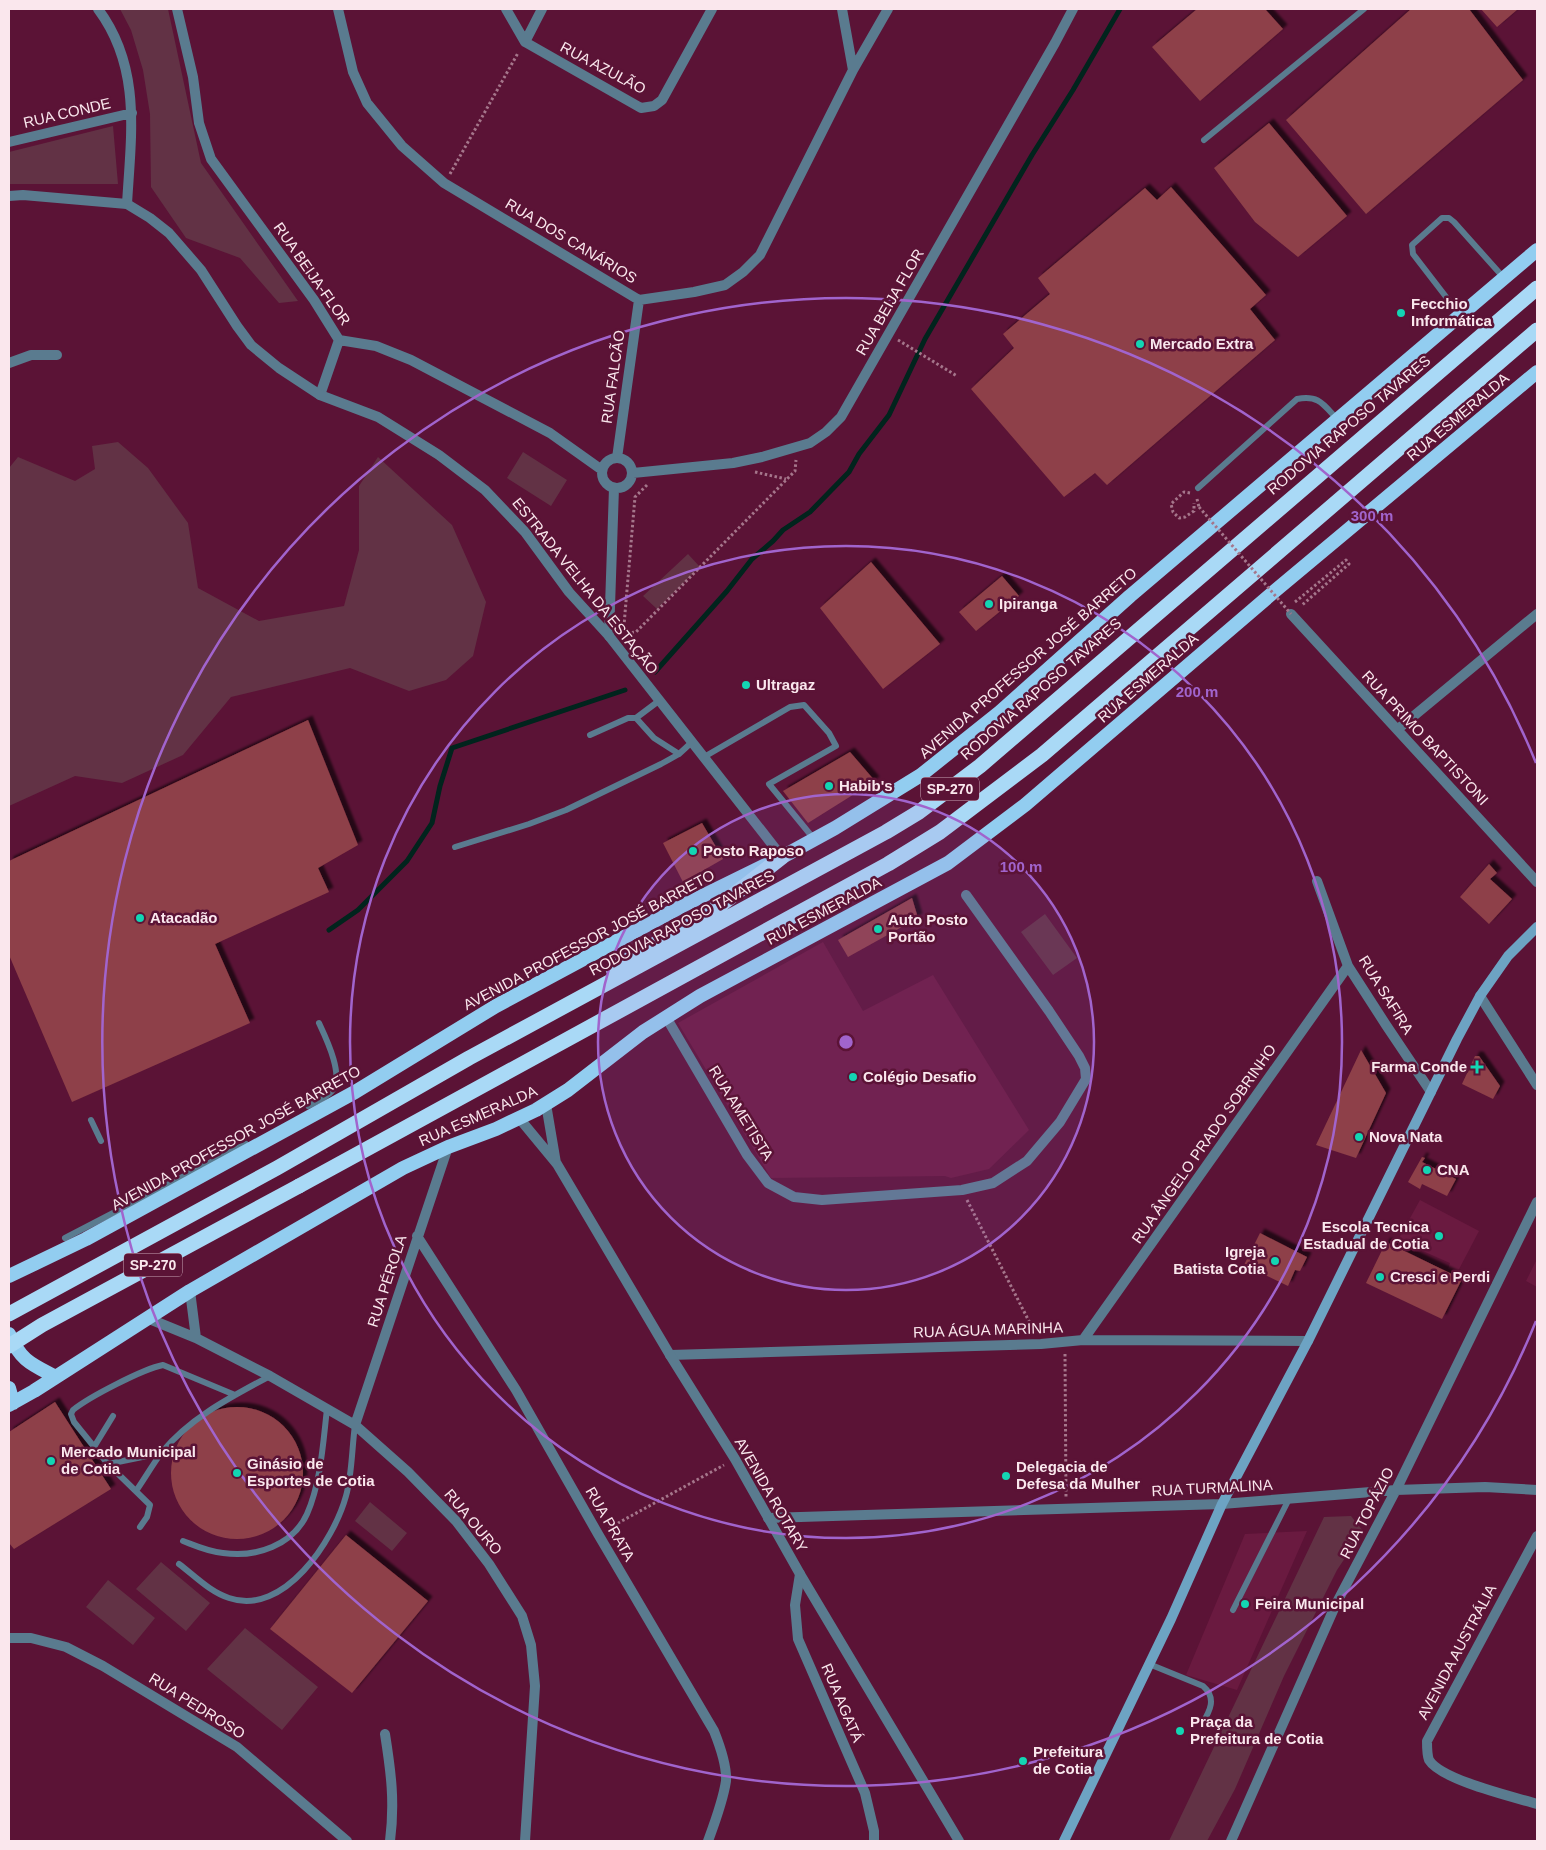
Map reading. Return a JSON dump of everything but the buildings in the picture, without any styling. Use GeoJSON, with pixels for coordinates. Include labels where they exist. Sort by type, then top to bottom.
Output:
{"type":"FeatureCollection","features":[{"type":"Feature","properties":{"kind":"highway","name":"AVENIDA PROFESSOR JOSÉ BARRETO"},"geometry":{"type":"LineString","coordinates":[[9,1276],[86,1239],[355,1092],[479,1016],[682,906],[782,857],[863,812],[921,775],[1000,712],[1110,614],[1537,250]]}},
{"type":"Feature","properties":{"kind":"highway","name":"RODOVIA RAPOSO TAVARES"},"geometry":{"type":"LineString","coordinates":[[277,1168],[469,1058],[886,832],[919,812],[980,766],[1537,288]]}},
{"type":"Feature","properties":{"kind":"highway","name":"SP-270"},"geometry":{"type":"LineString","coordinates":[[9,1346],[51,1320],[888,864],[940,832],[1042,755],[1537,330]]}},
{"type":"Feature","properties":{"kind":"highway","name":"RUA ESMERALDA"},"geometry":{"type":"LineString","coordinates":[[11,1404],[190,1291],[404,1168],[448,1147],[519,1118],[546,1104],[568,1090],[643,1032],[700,996],[948,863],[1032,799],[1276,590],[1537,372]]}},
{"type":"Feature","properties":{"kind":"highway"},"geometry":{"type":"LineString","coordinates":[[277,1168],[305,1144],[365,1107],[611,970],[718,907],[782,857]]}},
{"type":"Feature","properties":{"kind":"highway","name":"SP-270"},"geometry":{"type":"LineString","coordinates":[[9,1314],[277,1168]]}},
{"type":"Feature","properties":{"kind":"highway"},"geometry":{"type":"LineString","coordinates":[[9,1334],[13,1344],[26,1361],[56,1377]]}},
{"type":"Feature","properties":{"kind":"highway"},"geometry":{"type":"LineString","coordinates":[[9,1388],[11,1404]]}},
{"type":"Feature","properties":{"kind":"main road"},"geometry":{"type":"LineString","coordinates":[[1064,1841],[1175,1611],[1222,1504],[1308,1342],[1480,996],[1508,956],[1537,927]]}},
{"type":"Feature","properties":{"kind":"street"},"geometry":{"type":"LineString","coordinates":[[98,9],[120,44],[128,74],[132,113],[127,204]]}},
{"type":"Feature","properties":{"kind":"street","name":"RUA BEIJA-FLOR"},"geometry":{"type":"LineString","coordinates":[[177,9],[193,77],[199,123],[211,159],[314,300],[340,340],[376,346],[411,360],[550,433],[602,470]]}},
{"type":"Feature","properties":{"kind":"street","name":"RUA DOS CANÁRIOS"},"geometry":{"type":"LineString","coordinates":[[338,9],[353,72],[367,103],[402,146],[444,183],[639,300],[694,292],[725,285],[743,272],[760,255],[853,70],[888,9]]}},
{"type":"Feature","properties":{"kind":"street"},"geometry":{"type":"LineString","coordinates":[[506,9],[525,42]]}},
{"type":"Feature","properties":{"kind":"street"},"geometry":{"type":"LineString","coordinates":[[525,42],[542,9]]}},
{"type":"Feature","properties":{"kind":"street","name":"RUA AZULÃO"},"geometry":{"type":"LineString","coordinates":[[525,42],[641,108],[654,106],[662,100],[712,9]]}},
{"type":"Feature","properties":{"kind":"street"},"geometry":{"type":"LineString","coordinates":[[842,9],[853,70]]}},
{"type":"Feature","properties":{"kind":"street","name":"RUA BEIJA FLOR"},"geometry":{"type":"LineString","coordinates":[[633,473],[733,463],[762,457],[810,442],[826,432],[840,417],[1056,43],[1073,9]]}},
{"type":"Feature","properties":{"kind":"street","name":"RUA CONDE"},"geometry":{"type":"LineString","coordinates":[[9,142],[132,113]]}},
{"type":"Feature","properties":{"kind":"street","name":"ESTRADA VELHA DA ESTAÇÃO"},"geometry":{"type":"LineString","coordinates":[[9,196],[23,195],[127,204],[150,218],[169,233],[201,270],[251,345],[279,368],[320,394],[378,417],[439,455],[485,490],[524,532],[569,592],[609,636],[782,857]]}},
{"type":"Feature","properties":{"kind":"street","name":"RUA FALCÃO"},"geometry":{"type":"LineString","coordinates":[[617,458],[639,300]]}},
{"type":"Feature","properties":{"kind":"street"},"geometry":{"type":"LineString","coordinates":[[320,394],[340,340]]}},
{"type":"Feature","properties":{"kind":"street"},"geometry":{"type":"LineString","coordinates":[[9,363],[31,355],[57,355]]}},
{"type":"Feature","properties":{"kind":"street"},"geometry":{"type":"LineString","coordinates":[[617,458],[625,460],[631,465],[633,473],[627,485],[621,488],[614,488],[604,481],[602,476],[605,464],[611,459],[617,458]]}},
{"type":"Feature","properties":{"kind":"street"},"geometry":{"type":"LineString","coordinates":[[609,636],[614,488]]}},
{"type":"Feature","properties":{"kind":"street","name":"RUA PRIMO BAPTISTONI"},"geometry":{"type":"LineString","coordinates":[[1290,614],[1537,882]]}},
{"type":"Feature","properties":{"kind":"street"},"geometry":{"type":"LineString","coordinates":[[1398,729],[1537,614]]}},
{"type":"Feature","properties":{"kind":"street","name":"RUA SAFIRA"},"geometry":{"type":"LineString","coordinates":[[1317,881],[1348,966],[1431,1092]]}},
{"type":"Feature","properties":{"kind":"street","name":"RUA AMETISTA"},"geometry":{"type":"LineString","coordinates":[[666,1017],[747,1155],[768,1183],[794,1197],[822,1200],[962,1190],[993,1183],[1026,1161],[1060,1122],[1086,1079],[1085,1068],[1049,1011],[966,895]]}},
{"type":"Feature","properties":{"kind":"street","name":"RUA ÂNGELO PRADO SOBRINHO"},"geometry":{"type":"LineString","coordinates":[[1083,1340],[1348,966]]}},
{"type":"Feature","properties":{"kind":"street"},"geometry":{"type":"LineString","coordinates":[[1480,996],[1537,1085]]}},
{"type":"Feature","properties":{"kind":"street","name":"AVENIDA ROTARY"},"geometry":{"type":"LineString","coordinates":[[546,1104],[557,1164]]}},
{"type":"Feature","properties":{"kind":"street","name":"AVENIDA ROTARY"},"geometry":{"type":"LineString","coordinates":[[519,1118],[557,1164],[670,1355],[735,1459],[800,1574],[959,1841]]}},
{"type":"Feature","properties":{"kind":"street","name":"RUA PÉROLA"},"geometry":{"type":"LineString","coordinates":[[355,1425],[448,1147]]}},
{"type":"Feature","properties":{"kind":"street","name":"RUA TOPÁZIO"},"geometry":{"type":"LineString","coordinates":[[1231,1841],[1336,1604],[1396,1490],[1537,1202]]}},
{"type":"Feature","properties":{"kind":"street","name":"RUA PRATA"},"geometry":{"type":"LineString","coordinates":[[417,1236],[516,1390],[714,1731],[721,1748],[726,1780],[708,1841]]}},
{"type":"Feature","properties":{"kind":"street"},"geometry":{"type":"LineString","coordinates":[[190,1291],[196,1338]]}},
{"type":"Feature","properties":{"kind":"street","name":"RUA OURO"},"geometry":{"type":"LineString","coordinates":[[147,1318],[196,1338],[270,1376],[355,1425],[408,1472],[456,1521],[489,1564],[522,1616],[531,1645],[534,1686],[525,1841]]}},
{"type":"Feature","properties":{"kind":"street","name":"RUA ÁGUA MARINHA"},"geometry":{"type":"LineString","coordinates":[[670,1355],[1042,1344],[1083,1340],[1308,1342]]}},
{"type":"Feature","properties":{"kind":"street","name":"RUA TURMALINA"},"geometry":{"type":"LineString","coordinates":[[768,1518],[1222,1504],[1396,1490],[1485,1487],[1537,1490]]}},
{"type":"Feature","properties":{"kind":"street","name":"AVENIDA AUSTRÁLIA"},"geometry":{"type":"LineString","coordinates":[[1537,1536],[1427,1741],[1429,1759],[1440,1771],[1473,1784],[1537,1804]]}},
{"type":"Feature","properties":{"kind":"street","name":"RUA AGATÁ"},"geometry":{"type":"LineString","coordinates":[[800,1574],[795,1605],[798,1639],[865,1793],[874,1831],[874,1841]]}},
{"type":"Feature","properties":{"kind":"street","name":"RUA PEDROSO"},"geometry":{"type":"LineString","coordinates":[[9,1638],[31,1638],[66,1647],[103,1666],[237,1747],[347,1841]]}},
{"type":"Feature","properties":{"kind":"street"},"geometry":{"type":"LineString","coordinates":[[385,1734],[392,1775],[394,1814],[390,1841]]}},
{"type":"Feature","properties":{"kind":"lane"},"geometry":{"type":"LineString","coordinates":[[1204,140],[1364,9]]}},
{"type":"Feature","properties":{"kind":"lane"},"geometry":{"type":"LineString","coordinates":[[1460,315],[1413,254],[1412,250],[1412,245],[1442,218],[1450,218],[1504,278]]}},
{"type":"Feature","properties":{"kind":"lane"},"geometry":{"type":"LineString","coordinates":[[1198,488],[1297,399],[1307,397],[1319,400],[1337,419]]}},
{"type":"Feature","properties":{"kind":"lane"},"geometry":{"type":"LineString","coordinates":[[590,735],[628,718],[636,718],[660,700]]}},
{"type":"Feature","properties":{"kind":"lane"},"geometry":{"type":"LineString","coordinates":[[704,756],[790,707],[804,705],[829,733],[836,746],[769,784],[814,839]]}},
{"type":"Feature","properties":{"kind":"lane"},"geometry":{"type":"LineString","coordinates":[[636,718],[654,738],[679,754]]}},
{"type":"Feature","properties":{"kind":"lane"},"geometry":{"type":"LineString","coordinates":[[455,847],[529,824],[566,810],[646,772],[679,754],[692,742]]}},
{"type":"Feature","properties":{"kind":"lane"},"geometry":{"type":"LineString","coordinates":[[308,1106],[329,1094],[336,1085],[335,1065],[320,1023]]}},
{"type":"Feature","properties":{"kind":"lane"},"geometry":{"type":"LineString","coordinates":[[65,1238],[356,1087]]}},
{"type":"Feature","properties":{"kind":"lane"},"geometry":{"type":"LineString","coordinates":[[91,1120],[100,1141]]}},
{"type":"Feature","properties":{"kind":"lane"},"geometry":{"type":"LineString","coordinates":[[140,1526],[147,1516],[150,1505],[108,1464],[94,1447],[74,1422],[71,1414],[73,1410],[152,1367],[163,1365],[235,1395]]}},
{"type":"Feature","properties":{"kind":"lane"},"geometry":{"type":"LineString","coordinates":[[136,1491],[162,1453],[204,1413],[270,1376]]}},
{"type":"Feature","properties":{"kind":"lane"},"geometry":{"type":"LineString","coordinates":[[183,1541],[223,1553],[248,1554],[274,1547],[292,1535],[307,1514],[317,1480],[328,1409]]}},
{"type":"Feature","properties":{"kind":"lane"},"geometry":{"type":"LineString","coordinates":[[94,1447],[114,1416]]}},
{"type":"Feature","properties":{"kind":"lane"},"geometry":{"type":"LineString","coordinates":[[179,1564],[215,1592],[231,1599],[252,1601],[275,1594],[298,1577],[323,1546],[338,1522],[347,1494],[355,1425]]}},
{"type":"Feature","properties":{"kind":"lane"},"geometry":{"type":"LineString","coordinates":[[108,1464],[162,1453]]}},
{"type":"Feature","properties":{"kind":"lane"},"geometry":{"type":"LineString","coordinates":[[1232,1610],[1289,1499]]}},
{"type":"Feature","properties":{"kind":"lane"},"geometry":{"type":"LineString","coordinates":[[1149,1664],[1203,1686],[1208,1691],[1212,1699],[1208,1714],[1202,1724]]}},
{"type":"Feature","properties":{"kind":"path"},"geometry":{"type":"LineString","coordinates":[[444,183],[525,42]]}},
{"type":"Feature","properties":{"kind":"path"},"geometry":{"type":"LineString","coordinates":[[900,341],[957,376]]}},
{"type":"Feature","properties":{"kind":"path"},"geometry":{"type":"LineString","coordinates":[[652,480],[635,497],[624,625],[625,633],[636,632],[795,470],[797,447]]}},
{"type":"Feature","properties":{"kind":"path"},"geometry":{"type":"LineString","coordinates":[[754,472],[786,479]]}},
{"type":"Feature","properties":{"kind":"path"},"geometry":{"type":"LineString","coordinates":[[1194,503],[1194,511],[1185,517],[1179,518],[1173,512],[1171,504],[1184,492],[1192,494],[1197,499],[1199,508],[1290,614],[1349,564],[1346,560],[1290,606],[1276,590]]}},
{"type":"Feature","properties":{"kind":"path"},"geometry":{"type":"LineString","coordinates":[[962,1190],[1042,1344]]}},
{"type":"Feature","properties":{"kind":"path"},"geometry":{"type":"LineString","coordinates":[[1065,1342],[1066,1509]]}},
{"type":"Feature","properties":{"kind":"path"},"geometry":{"type":"LineString","coordinates":[[598,1534],[735,1459]]}},
{"type":"Feature","properties":{"kind":"shaded area"},"geometry":{"type":"Polygon","coordinates":[[[120,9],[168,9],[201,163],[298,301],[279,303],[240,258],[186,238],[151,187],[150,114],[143,70],[131,30],[120,9]]]}},
{"type":"Feature","properties":{"kind":"shaded area"},"geometry":{"type":"Polygon","coordinates":[[[113,126],[118,184],[9,184],[9,152],[113,126]]]}},
{"type":"Feature","properties":{"kind":"shaded area"},"geometry":{"type":"Polygon","coordinates":[[[118,442],[148,468],[188,523],[198,588],[259,621],[344,606],[359,550],[359,486],[378,457],[452,525],[486,602],[473,656],[446,680],[409,691],[350,668],[231,697],[183,755],[122,783],[75,776],[9,806],[9,468],[18,457],[75,481],[95,469],[92,446],[118,442]]]}},
{"type":"Feature","properties":{"kind":"shaded area"},"geometry":{"type":"Polygon","coordinates":[[[523,452],[567,480],[551,506],[507,478],[523,452]]]}},
{"type":"Feature","properties":{"kind":"shaded area"},"geometry":{"type":"Polygon","coordinates":[[[688,554],[700,567],[657,609],[643,596],[688,554]]]}},
{"type":"Feature","properties":{"kind":"shaded area"},"geometry":{"type":"Polygon","coordinates":[[[1045,914],[1077,958],[1053,975],[1021,932],[1045,914]]]}},
{"type":"Feature","properties":{"kind":"shaded area","name":"Colégio Desafio"},"geometry":{"type":"Polygon","coordinates":[[[823,942],[863,1011],[933,975],[1029,1130],[989,1169],[951,1178],[945,1176],[771,1178],[678,1023],[823,942]]]}},
{"type":"Feature","properties":{"kind":"shaded area","name":"Escola Tecnica Estadual de Cotia"},"geometry":{"type":"Polygon","coordinates":[[[1420,1200],[1479,1231],[1457,1273],[1448,1269],[1450,1263],[1398,1240],[1420,1200]]]}},
{"type":"Feature","properties":{"kind":"shaded area"},"geometry":{"type":"Polygon","coordinates":[[[1537,1259],[1537,1287],[1526,1281],[1537,1259]]]}},
{"type":"Feature","properties":{"kind":"shaded area"},"geometry":{"type":"Polygon","coordinates":[[[370,1502],[407,1533],[392,1551],[355,1521],[370,1502]]]}},
{"type":"Feature","properties":{"kind":"shaded area"},"geometry":{"type":"Polygon","coordinates":[[[1351,1516],[1363,1531],[1337,1570],[1284,1676],[1235,1789],[1207,1841],[1169,1841],[1324,1517],[1351,1516]]]}},
{"type":"Feature","properties":{"kind":"shaded area","name":"Feira Municipal"},"geometry":{"type":"Polygon","coordinates":[[[1307,1531],[1237,1690],[1186,1675],[1245,1534],[1307,1531]]]}},
{"type":"Feature","properties":{"kind":"shaded area"},"geometry":{"type":"Polygon","coordinates":[[[161,1562],[210,1603],[186,1631],[136,1589],[161,1562]]]}},
{"type":"Feature","properties":{"kind":"shaded area"},"geometry":{"type":"Polygon","coordinates":[[[108,1580],[155,1618],[133,1645],[86,1607],[108,1580]]]}},
{"type":"Feature","properties":{"kind":"shaded area"},"geometry":{"type":"Polygon","coordinates":[[[245,1628],[318,1687],[282,1730],[207,1669],[245,1628]]]}},
{"type":"Feature","properties":{"kind":"waterway"},"geometry":{"type":"LineString","coordinates":[[655,672],[727,591],[752,559],[783,530],[810,512],[849,472],[859,454],[889,415],[925,339],[1120,9]]}},
{"type":"Feature","properties":{"kind":"waterway"},"geometry":{"type":"LineString","coordinates":[[329,930],[358,910],[407,861],[432,823],[440,786],[452,748],[625,690]]}},
{"type":"Feature","properties":{"kind":"place","name":"Fecchio Informática"},"geometry":{"type":"Point","coordinates":[1401,313]}},
{"type":"Feature","properties":{"kind":"place","name":"Mercado Extra"},"geometry":{"type":"Point","coordinates":[1140,344]}},
{"type":"Feature","properties":{"kind":"place","name":"Ipiranga"},"geometry":{"type":"Point","coordinates":[989,604]}},
{"type":"Feature","properties":{"kind":"place","name":"Ultragaz"},"geometry":{"type":"Point","coordinates":[746,685]}},
{"type":"Feature","properties":{"kind":"place","name":"Habib's"},"geometry":{"type":"Point","coordinates":[829,786]}},
{"type":"Feature","properties":{"kind":"place","name":"Posto Raposo"},"geometry":{"type":"Point","coordinates":[693,851]}},
{"type":"Feature","properties":{"kind":"place","name":"Atacadão"},"geometry":{"type":"Point","coordinates":[140,918]}},
{"type":"Feature","properties":{"kind":"place","name":"Auto Posto Portão"},"geometry":{"type":"Point","coordinates":[878,929]}},
{"type":"Feature","properties":{"kind":"place","name":"Farma Conde"},"geometry":{"type":"Point","coordinates":[1477,1067]}},
{"type":"Feature","properties":{"kind":"place","name":"Colégio Desafio"},"geometry":{"type":"Point","coordinates":[853,1077]}},
{"type":"Feature","properties":{"kind":"place","name":"Nova Nata"},"geometry":{"type":"Point","coordinates":[1359,1137]}},
{"type":"Feature","properties":{"kind":"place","name":"CNA"},"geometry":{"type":"Point","coordinates":[1427,1170]}},
{"type":"Feature","properties":{"kind":"place","name":"Escola Tecnica Estadual de Cotia"},"geometry":{"type":"Point","coordinates":[1439,1236]}},
{"type":"Feature","properties":{"kind":"place","name":"Igreja Batista Cotia"},"geometry":{"type":"Point","coordinates":[1275,1261]}},
{"type":"Feature","properties":{"kind":"place","name":"Cresci e Perdi"},"geometry":{"type":"Point","coordinates":[1380,1277]}},
{"type":"Feature","properties":{"kind":"place","name":"Mercado Municipal de Cotia"},"geometry":{"type":"Point","coordinates":[51,1461]}},
{"type":"Feature","properties":{"kind":"place","name":"Ginásio de Esportes de Cotia"},"geometry":{"type":"Point","coordinates":[237,1473]}},
{"type":"Feature","properties":{"kind":"place","name":"Delegacia de Defesa da Mulher"},"geometry":{"type":"Point","coordinates":[1006,1476]}},
{"type":"Feature","properties":{"kind":"place","name":"Feira Municipal"},"geometry":{"type":"Point","coordinates":[1245,1604]}},
{"type":"Feature","properties":{"kind":"place","name":"Praça da Prefeitura de Cotia"},"geometry":{"type":"Point","coordinates":[1180,1731]}},
{"type":"Feature","properties":{"kind":"place","name":"Prefeitura de Cotia"},"geometry":{"type":"Point","coordinates":[1023,1761]}}]}
